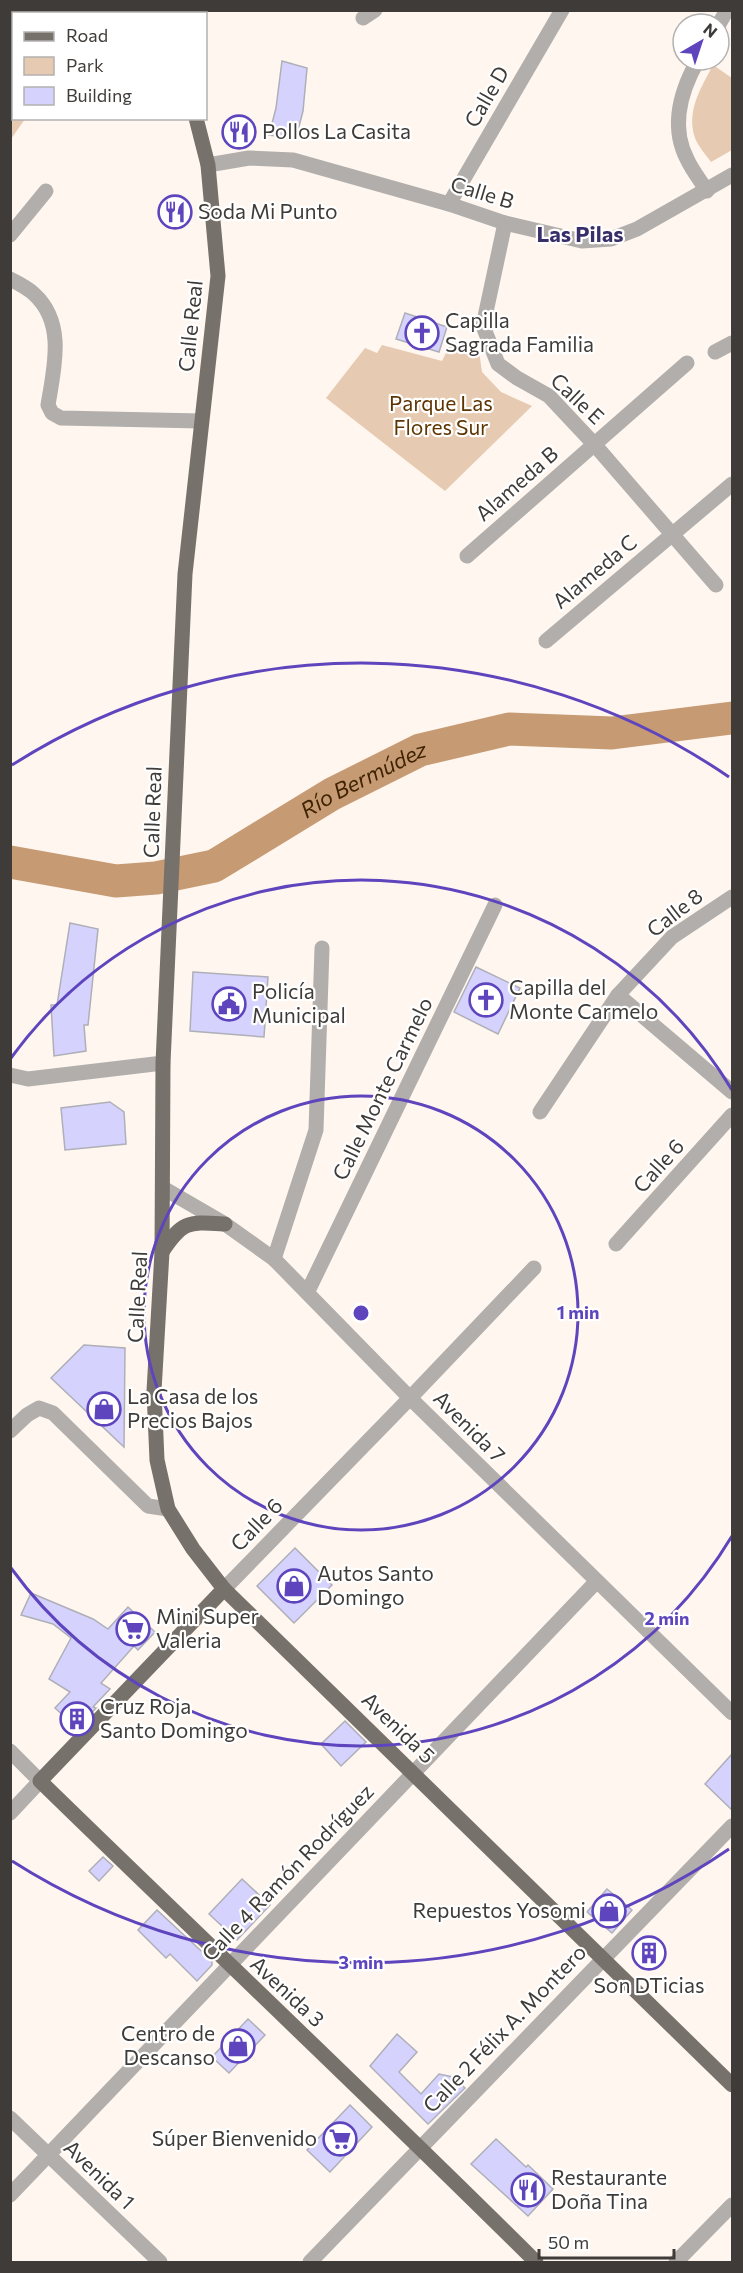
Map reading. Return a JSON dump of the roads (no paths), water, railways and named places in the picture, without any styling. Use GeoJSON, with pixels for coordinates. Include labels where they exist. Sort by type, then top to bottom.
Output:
{"type":"FeatureCollection","features":[{"type":"Feature","properties":{"kind":"main road","name":"Calle Real"},"geometry":{"type":"LineString","coordinates":[[168,1509],[158,1460],[154,1391],[162,1252],[163,1063],[185,574],[218,276],[208,165],[197,120]]}},
{"type":"Feature","properties":{"kind":"main road"},"geometry":{"type":"LineString","coordinates":[[162,1252],[175,1233],[186,1225],[195,1222],[225,1224]]}},
{"type":"Feature","properties":{"kind":"main road","name":"Avenida 5"},"geometry":{"type":"LineString","coordinates":[[168,1509],[192,1549],[224,1589],[732,2085]]}},
{"type":"Feature","properties":{"kind":"main road","name":"Calle 6"},"geometry":{"type":"LineString","coordinates":[[40,1781],[224,1589]]}},
{"type":"Feature","properties":{"kind":"main road","name":"Avenida 3"},"geometry":{"type":"LineString","coordinates":[[40,1781],[536,2262]]}},
{"type":"Feature","properties":{"kind":"street","name":"Calle D"},"geometry":{"type":"LineString","coordinates":[[449,204],[562,10]]}},
{"type":"Feature","properties":{"kind":"street"},"geometry":{"type":"LineString","coordinates":[[693,72],[680,104],[678,132],[686,158],[707,191]]}},
{"type":"Feature","properties":{"kind":"street","name":"Calle B"},"geometry":{"type":"LineString","coordinates":[[208,165],[249,158],[293,160],[449,204],[505,223],[582,241],[611,238],[637,229],[732,175]]}},
{"type":"Feature","properties":{"kind":"street"},"geometry":{"type":"LineString","coordinates":[[10,235],[46,191]]}},
{"type":"Feature","properties":{"kind":"street","name":"Calle E"},"geometry":{"type":"LineString","coordinates":[[505,223],[483,326],[489,347],[498,364],[549,396],[594,444],[716,585]]}},
{"type":"Feature","properties":{"kind":"street"},"geometry":{"type":"LineString","coordinates":[[10,279],[33,292],[44,304],[52,321],[57,345],[48,405],[52,413],[61,418],[201,421]]}},
{"type":"Feature","properties":{"kind":"street"},"geometry":{"type":"LineString","coordinates":[[715,352],[732,343]]}},
{"type":"Feature","properties":{"kind":"street","name":"Alameda B"},"geometry":{"type":"LineString","coordinates":[[467,556],[687,363]]}},
{"type":"Feature","properties":{"kind":"street","name":"Alameda C"},"geometry":{"type":"LineString","coordinates":[[546,641],[732,484]]}},
{"type":"Feature","properties":{"kind":"street","name":"Calle 8"},"geometry":{"type":"LineString","coordinates":[[540,1112],[618,995],[672,937],[732,897]]}},
{"type":"Feature","properties":{"kind":"street","name":"Calle Monte Carmelo"},"geometry":{"type":"LineString","coordinates":[[308,1291],[495,905]]}},
{"type":"Feature","properties":{"kind":"street"},"geometry":{"type":"LineString","coordinates":[[274,1259],[316,1130],[322,948]]}},
{"type":"Feature","properties":{"kind":"street"},"geometry":{"type":"LineString","coordinates":[[618,995],[732,1092]]}},
{"type":"Feature","properties":{"kind":"street"},"geometry":{"type":"LineString","coordinates":[[10,1075],[28,1079],[163,1063]]}},
{"type":"Feature","properties":{"kind":"street","name":"Calle 6"},"geometry":{"type":"LineString","coordinates":[[616,1244],[732,1115]]}},
{"type":"Feature","properties":{"kind":"street","name":"Avenida 7"},"geometry":{"type":"LineString","coordinates":[[163,1188],[225,1224],[274,1259],[308,1291],[410,1398],[732,1713]]}},
{"type":"Feature","properties":{"kind":"street","name":"Calle 6"},"geometry":{"type":"LineString","coordinates":[[224,1589],[534,1268]]}},
{"type":"Feature","properties":{"kind":"street"},"geometry":{"type":"LineString","coordinates":[[10,1431],[27,1415],[39,1408],[53,1413],[148,1506],[168,1509]]}},
{"type":"Feature","properties":{"kind":"street","name":"Calle 4 Ramón Rodríguez"},"geometry":{"type":"LineString","coordinates":[[10,2194],[596,1582]]}},
{"type":"Feature","properties":{"kind":"street","name":"Avenida 3"},"geometry":{"type":"LineString","coordinates":[[10,1751],[40,1781]]}},
{"type":"Feature","properties":{"kind":"street","name":"Calle 6"},"geometry":{"type":"LineString","coordinates":[[10,1813],[40,1781]]}},
{"type":"Feature","properties":{"kind":"street","name":"Calle 2 Félix A. Montero"},"geometry":{"type":"LineString","coordinates":[[310,2262],[732,1826]]}},
{"type":"Feature","properties":{"kind":"street","name":"Avenida 1"},"geometry":{"type":"LineString","coordinates":[[10,2118],[160,2262]]}},
{"type":"Feature","properties":{"kind":"street"},"geometry":{"type":"LineString","coordinates":[[676,2262],[732,2205]]}},
{"type":"Feature","properties":{"kind":"waterway","name":"Río Bermúdez"},"geometry":{"type":"LineString","coordinates":[[10,862],[116,881],[156,878],[214,866],[332,794],[420,750],[509,729],[612,733],[732,718]]}},
{"type":"Feature","properties":{"kind":"place","name":"Pollos La Casita"},"geometry":{"type":"Point","coordinates":[239,132]}},
{"type":"Feature","properties":{"kind":"place","name":"Soda Mi Punto"},"geometry":{"type":"Point","coordinates":[175,212]}},
{"type":"Feature","properties":{"kind":"place","name":"Capilla Sagrada Familia"},"geometry":{"type":"Point","coordinates":[422,333]}},
{"type":"Feature","properties":{"kind":"place","name":"Capilla del Monte Carmelo"},"geometry":{"type":"Point","coordinates":[486,1000]}},
{"type":"Feature","properties":{"kind":"place","name":"Policía Municipal"},"geometry":{"type":"Point","coordinates":[229,1004]}},
{"type":"Feature","properties":{"kind":"place","name":"La Casa de los Precios Bajos"},"geometry":{"type":"Point","coordinates":[104,1409]}},
{"type":"Feature","properties":{"kind":"place","name":"Autos Santo Domingo"},"geometry":{"type":"Point","coordinates":[294,1586]}},
{"type":"Feature","properties":{"kind":"place","name":"Mini Super Valeria"},"geometry":{"type":"Point","coordinates":[133,1629]}},
{"type":"Feature","properties":{"kind":"place","name":"Cruz Roja Santo Domingo"},"geometry":{"type":"Point","coordinates":[77,1719]}},
{"type":"Feature","properties":{"kind":"place","name":"Repuestos Yosomi"},"geometry":{"type":"Point","coordinates":[609,1911]}},
{"type":"Feature","properties":{"kind":"place","name":"Son DTicias"},"geometry":{"type":"Point","coordinates":[649,1953]}},
{"type":"Feature","properties":{"kind":"place","name":"Centro de Descanso"},"geometry":{"type":"Point","coordinates":[238,2046]}},
{"type":"Feature","properties":{"kind":"place","name":"Súper Bienvenido"},"geometry":{"type":"Point","coordinates":[340,2139]}},
{"type":"Feature","properties":{"kind":"place","name":"Restaurante Doña Tina"},"geometry":{"type":"Point","coordinates":[528,2190]}},
{"type":"Feature","properties":{"kind":"district","name":"Las Pilas"},"geometry":{"type":"Point","coordinates":[580,234]}},
{"type":"Feature","properties":{"kind":"park label","name":"Parque Las Flores Sur"},"geometry":{"type":"Point","coordinates":[441,416]}}]}
